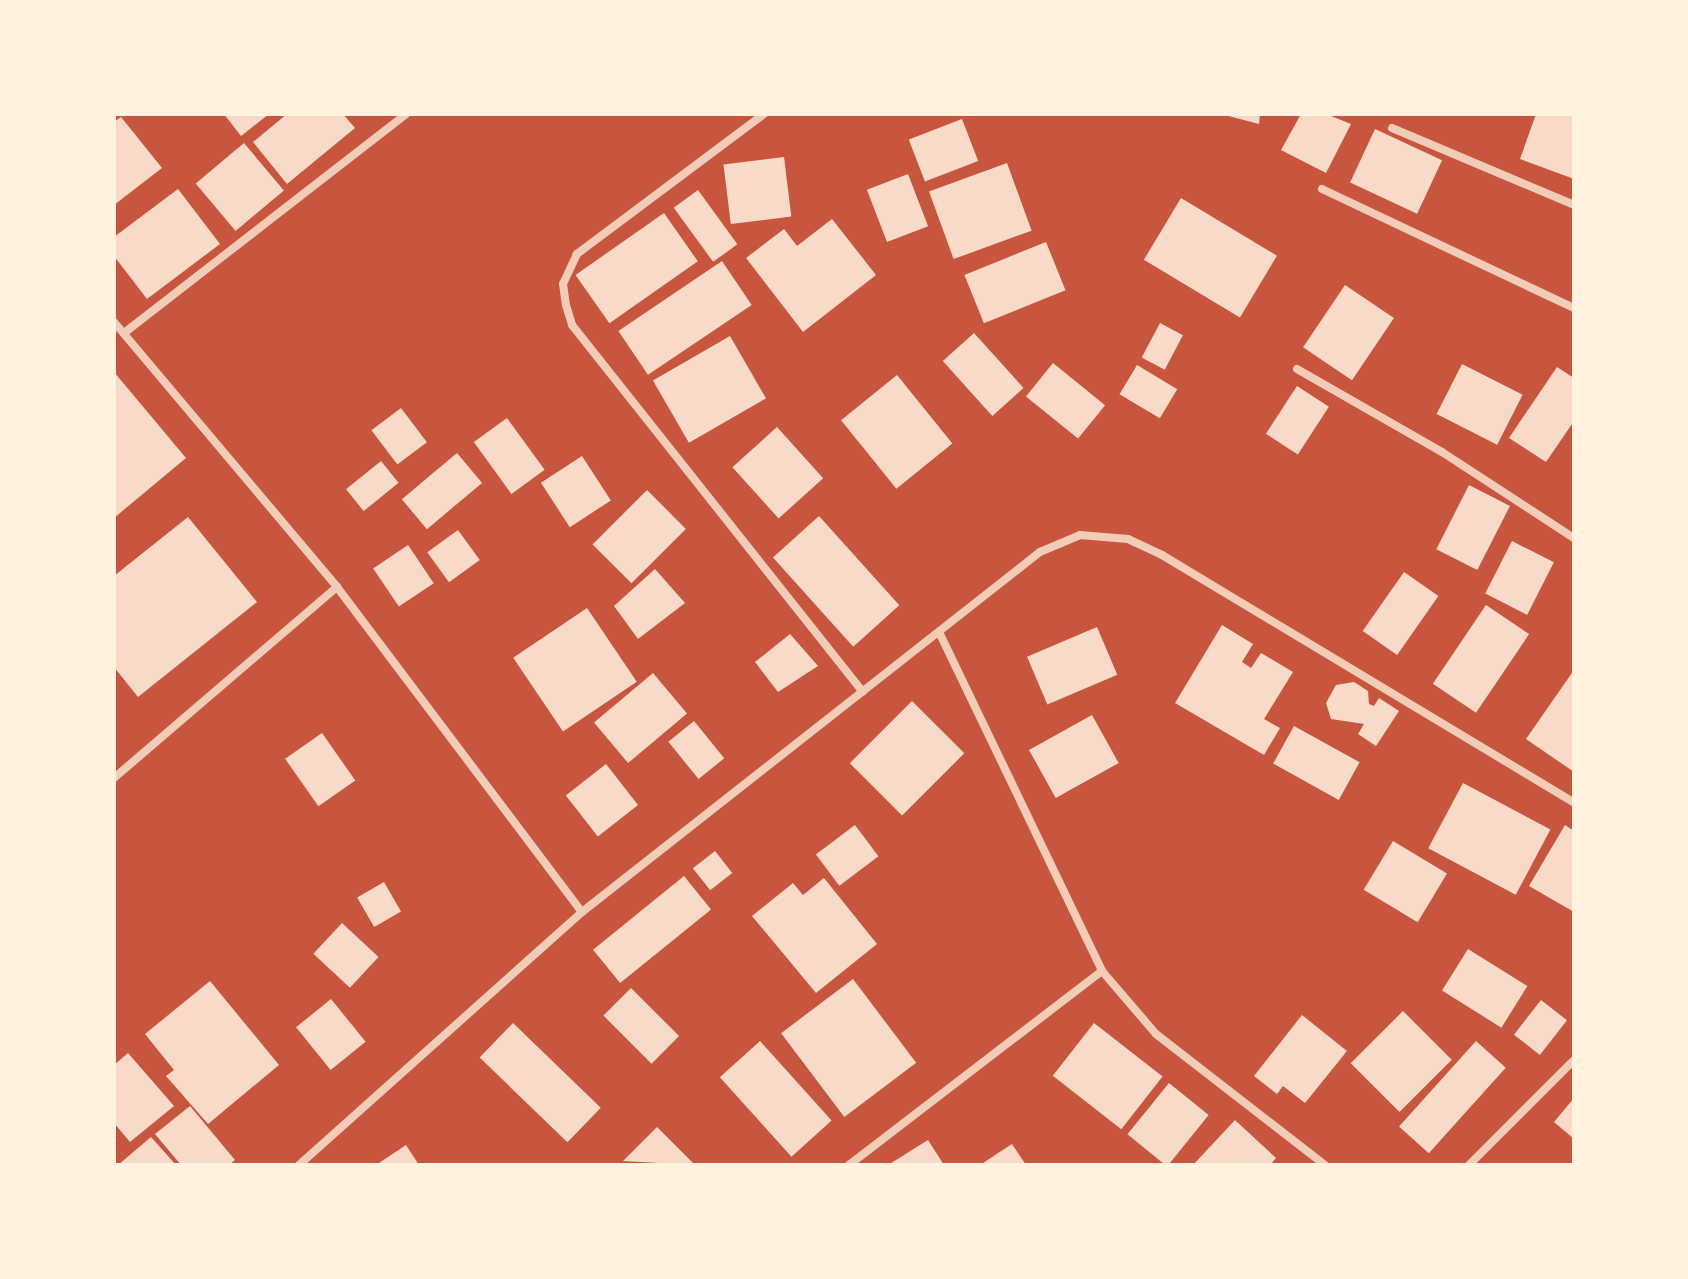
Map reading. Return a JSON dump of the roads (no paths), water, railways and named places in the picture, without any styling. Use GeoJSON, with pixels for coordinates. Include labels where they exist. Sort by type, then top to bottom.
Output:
{"type":"FeatureCollection","features":[{"type":"Feature","properties":{"kind":"street"},"geometry":{"type":"LineString","coordinates":[[388,114],[396,123]]}},
{"type":"Feature","properties":{"kind":"street"},"geometry":{"type":"LineString","coordinates":[[124,333],[406,114]]}},
{"type":"Feature","properties":{"kind":"street"},"geometry":{"type":"LineString","coordinates":[[764,114],[577,254],[563,284],[566,305],[572,325],[863,692]]}},
{"type":"Feature","properties":{"kind":"street"},"geometry":{"type":"LineString","coordinates":[[1392,128],[1574,205]]}},
{"type":"Feature","properties":{"kind":"street"},"geometry":{"type":"LineString","coordinates":[[1322,189],[1574,308]]}},
{"type":"Feature","properties":{"kind":"street"},"geometry":{"type":"LineString","coordinates":[[114,322],[337,587],[582,912]]}},
{"type":"Feature","properties":{"kind":"street"},"geometry":{"type":"LineString","coordinates":[[1297,369],[1442,452],[1574,538]]}},
{"type":"Feature","properties":{"kind":"street"},"geometry":{"type":"LineString","coordinates":[[299,1165],[582,912],[1059,542],[1105,533],[1128,539],[1574,803]]}},
{"type":"Feature","properties":{"kind":"street"},"geometry":{"type":"LineString","coordinates":[[114,778],[337,587]]}},
{"type":"Feature","properties":{"kind":"street"},"geometry":{"type":"LineString","coordinates":[[940,634],[1102,971],[1156,1034],[1325,1165]]}},
{"type":"Feature","properties":{"kind":"street"},"geometry":{"type":"LineString","coordinates":[[849,1165],[1102,971]]}},
{"type":"Feature","properties":{"kind":"street"},"geometry":{"type":"LineString","coordinates":[[1469,1165],[1574,1060]]}}]}
